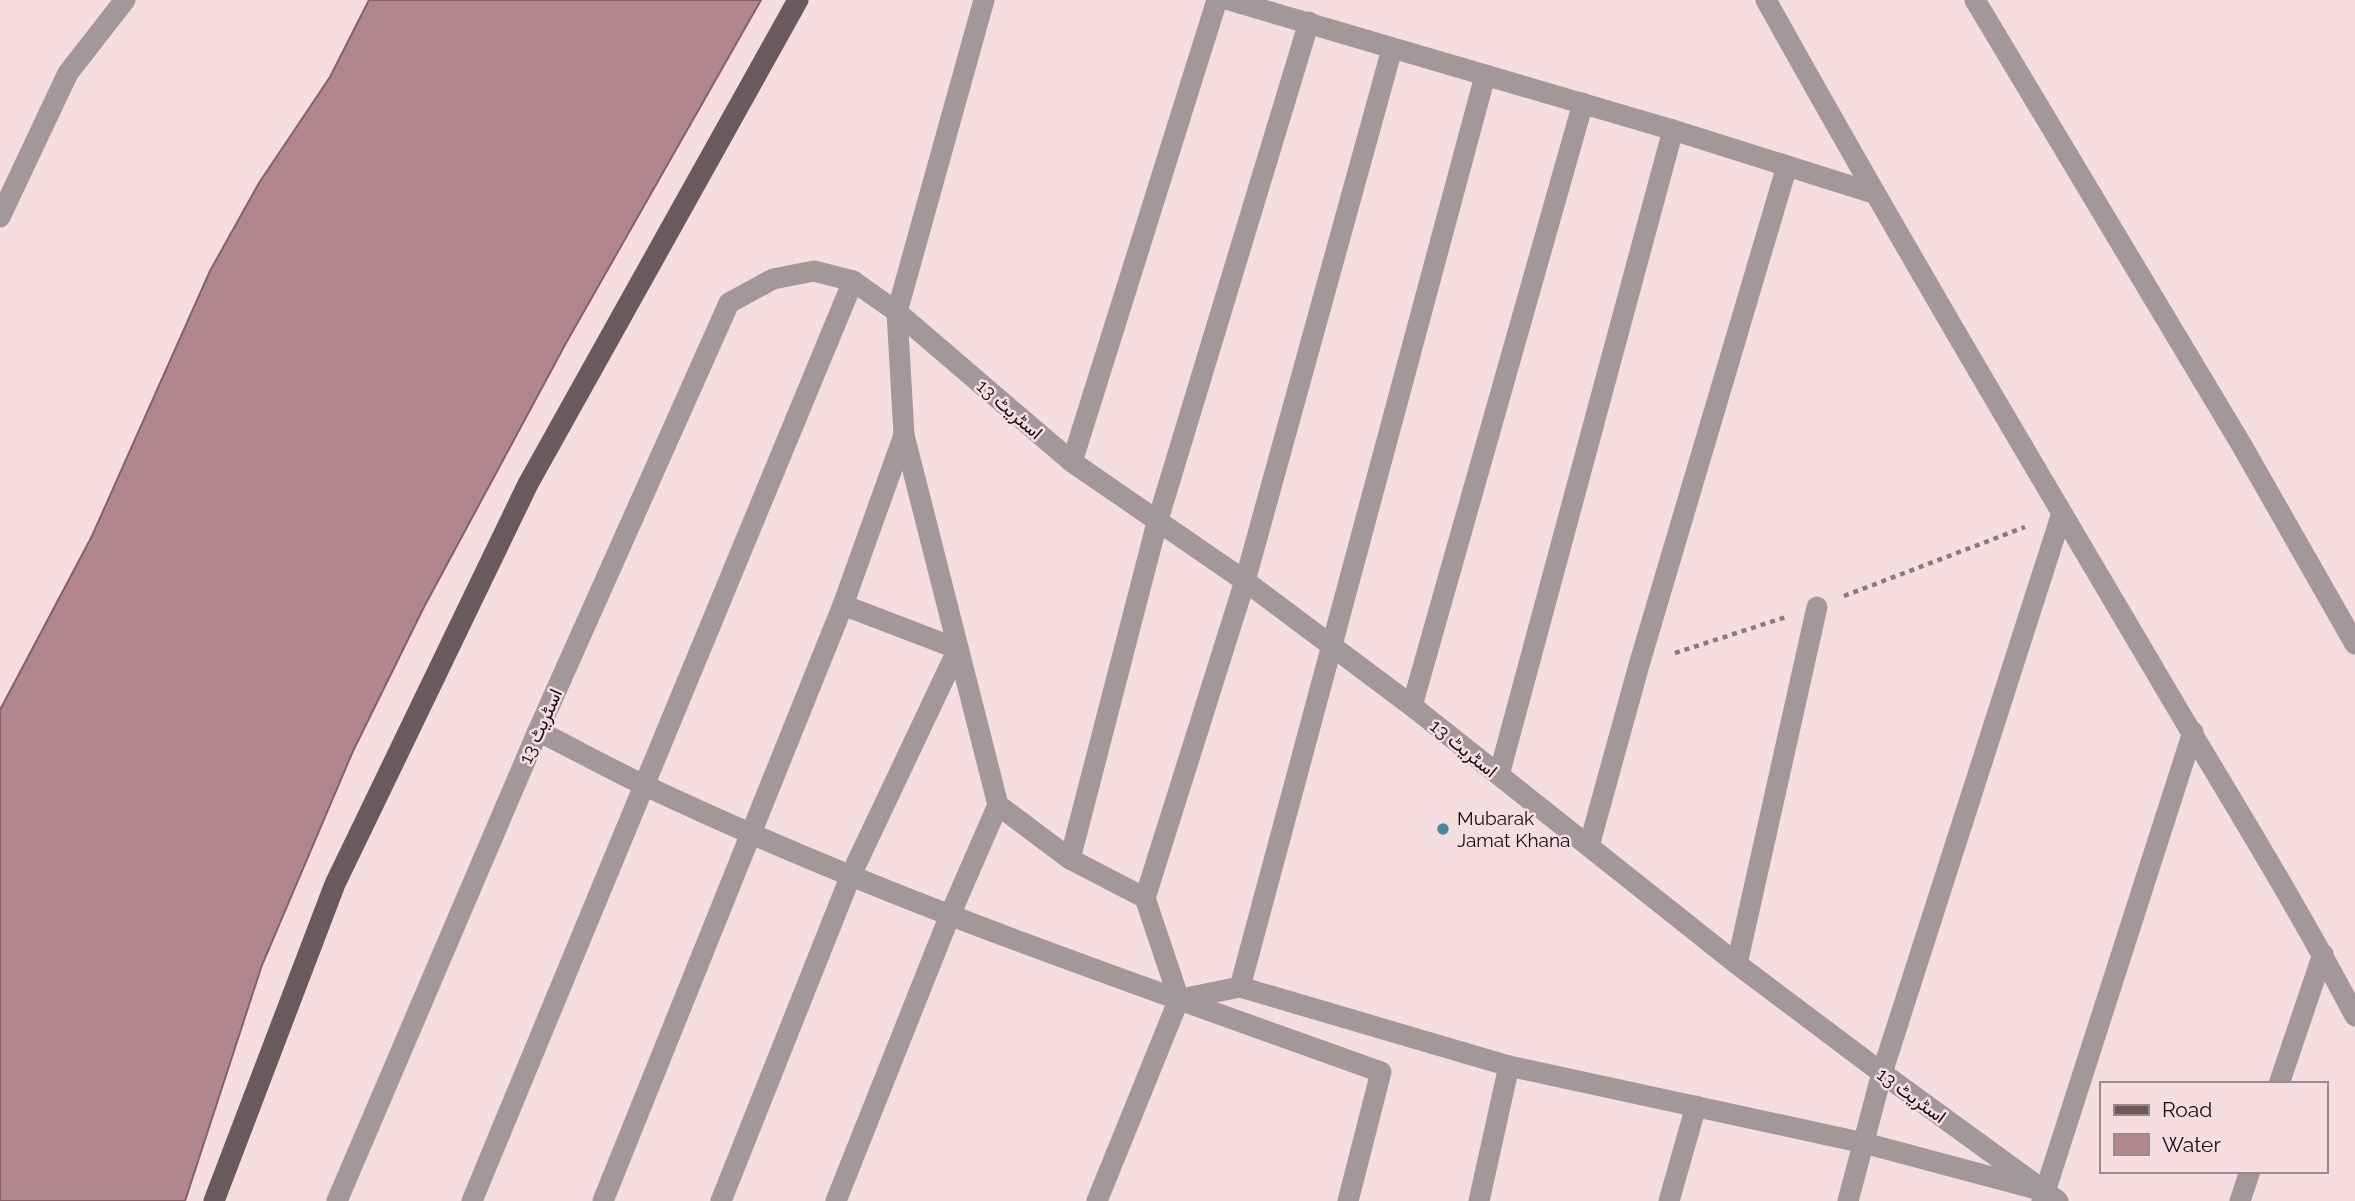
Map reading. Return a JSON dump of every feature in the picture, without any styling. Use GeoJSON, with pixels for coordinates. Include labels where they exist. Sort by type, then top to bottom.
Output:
{"type":"FeatureCollection","features":[{"type":"Feature","properties":{"kind":"main road"},"geometry":{"type":"LineString","coordinates":[[214,1201],[335,884],[528,484],[798,0]]}},
{"type":"Feature","properties":{"kind":"street"},"geometry":{"type":"LineString","coordinates":[[0,217],[68,73],[125,0]]}},
{"type":"Feature","properties":{"kind":"street"},"geometry":{"type":"LineString","coordinates":[[836,1201],[950,915],[998,805],[904,435],[897,312],[984,0]]}},
{"type":"Feature","properties":{"kind":"street"},"geometry":{"type":"LineString","coordinates":[[1072,463],[1217,0]]}},
{"type":"Feature","properties":{"kind":"street"},"geometry":{"type":"LineString","coordinates":[[1229,0],[1583,103],[1873,193]]}},
{"type":"Feature","properties":{"kind":"street"},"geometry":{"type":"LineString","coordinates":[[1766,0],[1873,193],[2193,732],[2323,954],[2355,1016]]}},
{"type":"Feature","properties":{"kind":"street"},"geometry":{"type":"LineString","coordinates":[[1975,0],[2241,444],[2355,645]]}},
{"type":"Feature","properties":{"kind":"street"},"geometry":{"type":"LineString","coordinates":[[1070,859],[1157,523],[1309,22]]}},
{"type":"Feature","properties":{"kind":"street"},"geometry":{"type":"LineString","coordinates":[[1097,1201],[1179,999],[1145,898],[1245,581],[1392,49]]}},
{"type":"Feature","properties":{"kind":"street"},"geometry":{"type":"LineString","coordinates":[[1240,987],[1485,76]]}},
{"type":"Feature","properties":{"kind":"street"},"geometry":{"type":"LineString","coordinates":[[1412,706],[1583,103]]}},
{"type":"Feature","properties":{"kind":"street"},"geometry":{"type":"LineString","coordinates":[[1499,775],[1673,130]]}},
{"type":"Feature","properties":{"kind":"street"},"geometry":{"type":"LineString","coordinates":[[1589,846],[1639,665],[1787,166]]}},
{"type":"Feature","properties":{"kind":"street","name":"اسٹریٹ 13"},"geometry":{"type":"LineString","coordinates":[[337,1201],[538,731],[729,303],[773,279],[814,271],[853,281],[897,312],[1072,463],[1245,581],[1412,706],[1737,964],[2048,1198]]}},
{"type":"Feature","properties":{"kind":"street"},"geometry":{"type":"LineString","coordinates":[[472,1201],[853,281]]}},
{"type":"Feature","properties":{"kind":"street"},"geometry":{"type":"LineString","coordinates":[[603,1201],[843,605],[904,435]]}},
{"type":"Feature","properties":{"kind":"street"},"geometry":{"type":"LineString","coordinates":[[1848,1201],[1882,1073],[2062,513]]}},
{"type":"Feature","properties":{"kind":"street"},"geometry":{"type":"LineString","coordinates":[[843,605],[958,649]]}},
{"type":"Feature","properties":{"kind":"street"},"geometry":{"type":"LineString","coordinates":[[1737,964],[1817,607]]}},
{"type":"Feature","properties":{"kind":"street"},"geometry":{"type":"LineString","coordinates":[[721,1201],[851,875],[958,649]]}},
{"type":"Feature","properties":{"kind":"street"},"geometry":{"type":"LineString","coordinates":[[538,731],[645,786],[851,875],[950,915],[1381,1072],[1348,1201]]}},
{"type":"Feature","properties":{"kind":"street"},"geometry":{"type":"LineString","coordinates":[[1179,999],[1240,987],[1510,1066],[1864,1143],[2048,1198],[2193,732]]}},
{"type":"Feature","properties":{"kind":"street"},"geometry":{"type":"LineString","coordinates":[[998,805],[1070,859],[1145,898]]}},
{"type":"Feature","properties":{"kind":"street"},"geometry":{"type":"LineString","coordinates":[[2280,1082],[2323,954]]}},
{"type":"Feature","properties":{"kind":"street"},"geometry":{"type":"LineString","coordinates":[[1479,1201],[1510,1066]]}},
{"type":"Feature","properties":{"kind":"street"},"geometry":{"type":"LineString","coordinates":[[1669,1201],[1696,1106]]}},
{"type":"Feature","properties":{"kind":"street"},"geometry":{"type":"LineString","coordinates":[[2240,1201],[2249,1173]]}},
{"type":"Feature","properties":{"kind":"path"},"geometry":{"type":"LineString","coordinates":[[1639,665],[1817,607],[2062,513]]}},
{"type":"Feature","properties":{"kind":"water"},"geometry":{"type":"Polygon","coordinates":[[[369,0],[761,0],[566,343],[424,607],[353,751],[262,965],[185,1201],[0,1201],[0,710],[92,536],[210,271],[259,183],[330,77],[369,0]]]}},
{"type":"Feature","properties":{"kind":"place","name":"Mubarak Jamat Khana"},"geometry":{"type":"Point","coordinates":[1443,829]}}]}
